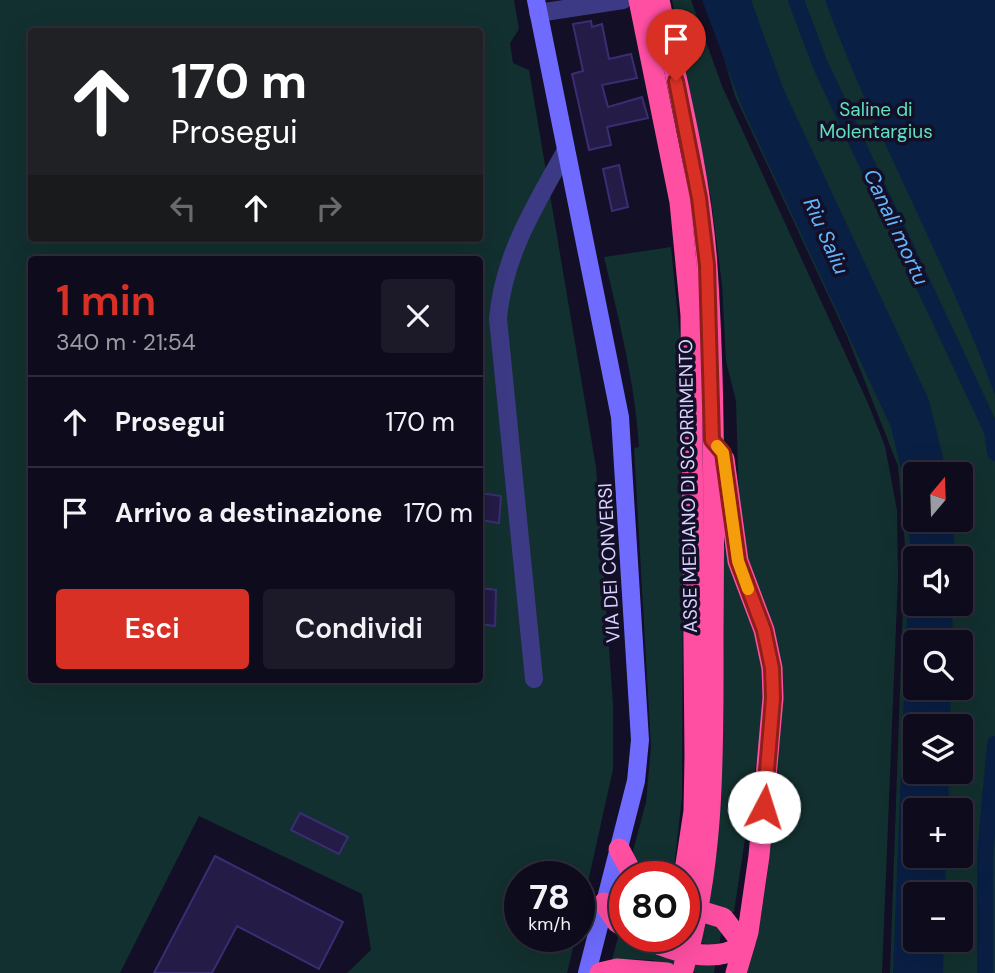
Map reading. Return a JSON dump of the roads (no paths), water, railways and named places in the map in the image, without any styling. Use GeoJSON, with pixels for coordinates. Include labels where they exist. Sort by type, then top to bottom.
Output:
{"type":"FeatureCollection","features":[{"type":"Feature","properties":{"kind":"highway","name":"ASSE MEDIANO DI SCORRIMENTO"},"geometry":{"type":"LineString","coordinates":[[639,0],[680,202],[691,315],[695,757],[694,811],[686,861]]}},
{"type":"Feature","properties":{"kind":"highway","name":"ASSE MEDIANO DI SCORRIMENTO"},"geometry":{"type":"LineString","coordinates":[[659,0],[702,225],[707,265],[712,440],[713,781],[699,861]]}},
{"type":"Feature","properties":{"kind":"highway"},"geometry":{"type":"LineString","coordinates":[[712,440],[723,453],[738,561],[764,630],[772,668],[773,698],[760,856],[744,945],[736,973]]}},
{"type":"Feature","properties":{"kind":"highway"},"geometry":{"type":"LineString","coordinates":[[619,849],[625,861]]}},
{"type":"Feature","properties":{"kind":"highway"},"geometry":{"type":"LineString","coordinates":[[604,903],[609,910]]}},
{"type":"Feature","properties":{"kind":"highway"},"geometry":{"type":"LineString","coordinates":[[700,906],[723,918],[744,945]]}},
{"type":"Feature","properties":{"kind":"highway"},"geometry":{"type":"LineString","coordinates":[[688,952],[704,956],[731,953],[744,945]]}},
{"type":"Feature","properties":{"kind":"highway"},"geometry":{"type":"LineString","coordinates":[[600,973],[617,968],[665,973],[670,952]]}},
{"type":"Feature","properties":{"kind":"highway","name":"ASSE MEDIANO DI SCORRIMENTO"},"geometry":{"type":"LineString","coordinates":[[682,973],[685,952]]}},
{"type":"Feature","properties":{"kind":"street"},"geometry":{"type":"LineString","coordinates":[[537,7],[623,0]]}},
{"type":"Feature","properties":{"kind":"street","name":"VIA DEI CONVERSI"},"geometry":{"type":"LineString","coordinates":[[537,7],[613,375],[623,448],[640,740],[636,781],[587,973]]}},
{"type":"Feature","properties":{"kind":"street"},"geometry":{"type":"LineString","coordinates":[[534,679],[498,319],[500,293],[512,256],[544,187],[566,150]]}},
{"type":"Feature","properties":{"kind":"water","name":"Riu Saliu"},"geometry":{"type":"Polygon","coordinates":[[[702,0],[751,0],[783,88],[929,400],[944,462],[903,462],[903,478],[891,427],[742,107],[702,0]]]}},
{"type":"Feature","properties":{"kind":"water"},"geometry":{"type":"Polygon","coordinates":[[[825,0],[995,0],[995,395],[955,295],[865,100],[825,0]]]}},
{"type":"Feature","properties":{"kind":"water"},"geometry":{"type":"Polygon","coordinates":[[[909,532],[954,532],[954,546],[910,546],[909,532]]]}},
{"type":"Feature","properties":{"kind":"water"},"geometry":{"type":"Polygon","coordinates":[[[907,616],[953,616],[952,630],[906,630],[907,616]]]}},
{"type":"Feature","properties":{"kind":"water"},"geometry":{"type":"Polygon","coordinates":[[[904,700],[951,700],[950,714],[903,714],[904,700]]]}},
{"type":"Feature","properties":{"kind":"water"},"geometry":{"type":"Polygon","coordinates":[[[903,719],[903,784],[949,784],[948,798],[903,798],[903,868],[946,868],[945,882],[903,882],[903,952],[944,952],[943,973],[893,973],[903,719]]]}},
{"type":"Feature","properties":{"kind":"waterway","name":"Canali mortu"},"geometry":{"type":"LineString","coordinates":[[796,0],[820,64],[992,431],[995,453]]}},
{"type":"Feature","properties":{"kind":"waterway","name":"Canali mortu"},"geometry":{"type":"LineString","coordinates":[[985,973],[985,855],[995,744]]}},
{"type":"Feature","properties":{"kind":"park label","name":"Saline di Molentargius"},"geometry":{"type":"Point","coordinates":[876,120]}}]}
